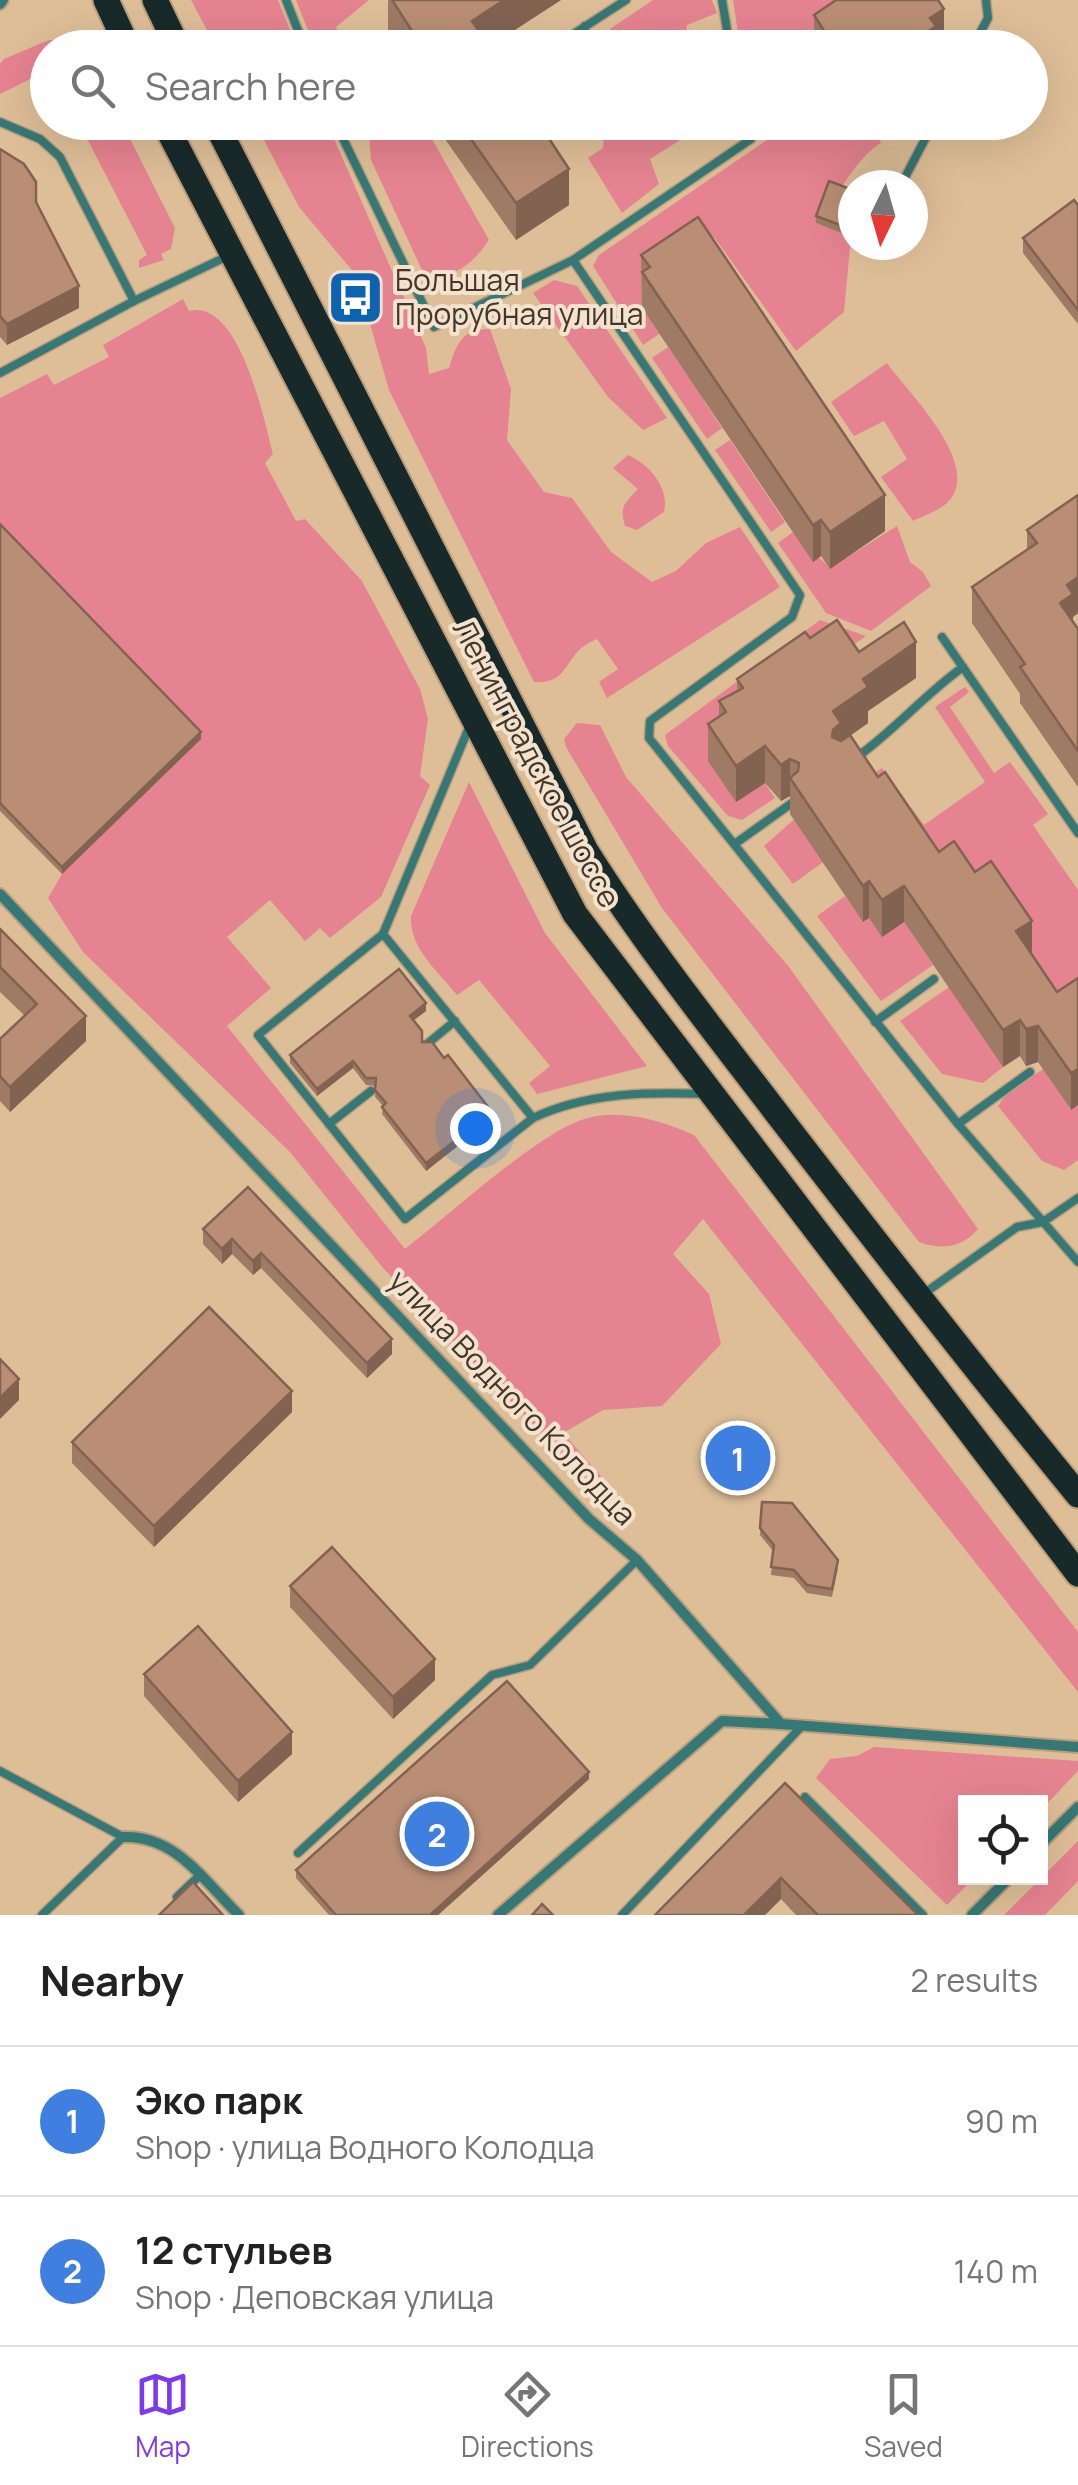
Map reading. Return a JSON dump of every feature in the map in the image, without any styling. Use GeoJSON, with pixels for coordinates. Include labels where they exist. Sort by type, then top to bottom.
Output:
{"type":"FeatureCollection","features":[{"type":"Feature","properties":{"kind":"main road"},"geometry":{"type":"LineString","coordinates":[[106,0],[120,30]]}},
{"type":"Feature","properties":{"kind":"main road"},"geometry":{"type":"LineString","coordinates":[[156,0],[170,30]]}},
{"type":"Feature","properties":{"kind":"main road","name":"Ленинградское шоссе"},"geometry":{"type":"LineString","coordinates":[[173,140],[574,914],[1078,1574]]}},
{"type":"Feature","properties":{"kind":"main road","name":"Ленинградское шоссе"},"geometry":{"type":"LineString","coordinates":[[224,140],[586,851],[640,934],[919,1298],[1078,1494]]}},
{"type":"Feature","properties":{"kind":"street","name":"улица Водного Колодца"},"geometry":{"type":"LineString","coordinates":[[0,894],[589,1519],[637,1560],[781,1724]]}},
{"type":"Feature","properties":{"kind":"street"},"geometry":{"type":"LineString","coordinates":[[498,1915],[722,1721],[1078,1748]]}},
{"type":"Feature","properties":{"kind":"street"},"geometry":{"type":"LineString","coordinates":[[1048,1837],[1078,1807]]}},
{"type":"Feature","properties":{"kind":"street"},"geometry":{"type":"LineString","coordinates":[[123,1837],[146,1836],[171,1846],[240,1915]]}},
{"type":"Feature","properties":{"kind":"street"},"geometry":{"type":"LineString","coordinates":[[972,1915],[1002,1885]]}},
{"type":"Feature","properties":{"kind":"lane"},"geometry":{"type":"LineString","coordinates":[[286,0],[298,30]]}},
{"type":"Feature","properties":{"kind":"lane"},"geometry":{"type":"LineString","coordinates":[[579,30],[626,0]]}},
{"type":"Feature","properties":{"kind":"lane"},"geometry":{"type":"LineString","coordinates":[[722,0],[727,30]]}},
{"type":"Feature","properties":{"kind":"lane"},"geometry":{"type":"LineString","coordinates":[[982,30],[988,18],[986,0]]}},
{"type":"Feature","properties":{"kind":"lane"},"geometry":{"type":"LineString","coordinates":[[585,26],[585,30]]}},
{"type":"Feature","properties":{"kind":"lane"},"geometry":{"type":"LineString","coordinates":[[0,122],[30,135]]}},
{"type":"Feature","properties":{"kind":"lane"},"geometry":{"type":"LineString","coordinates":[[41,140],[60,157],[134,301]]}},
{"type":"Feature","properties":{"kind":"lane"},"geometry":{"type":"LineString","coordinates":[[345,140],[434,327],[573,260],[748,140]]}},
{"type":"Feature","properties":{"kind":"lane"},"geometry":{"type":"LineString","coordinates":[[909,170],[925,140]]}},
{"type":"Feature","properties":{"kind":"lane"},"geometry":{"type":"LineString","coordinates":[[0,373],[230,255]]}},
{"type":"Feature","properties":{"kind":"lane"},"geometry":{"type":"LineString","coordinates":[[573,260],[800,595],[792,616],[650,721],[649,738],[958,1124],[1078,1262]]}},
{"type":"Feature","properties":{"kind":"lane"},"geometry":{"type":"LineString","coordinates":[[942,638],[1078,834]]}},
{"type":"Feature","properties":{"kind":"lane"},"geometry":{"type":"LineString","coordinates":[[854,759],[899,727],[918,699],[963,667]]}},
{"type":"Feature","properties":{"kind":"lane"},"geometry":{"type":"LineString","coordinates":[[473,716],[383,934],[258,1035],[404,1219],[533,1118],[557,1107],[621,1093],[710,1094]]}},
{"type":"Feature","properties":{"kind":"lane"},"geometry":{"type":"LineString","coordinates":[[736,843],[792,802]]}},
{"type":"Feature","properties":{"kind":"lane"},"geometry":{"type":"LineString","coordinates":[[383,934],[533,1118]]}},
{"type":"Feature","properties":{"kind":"lane"},"geometry":{"type":"LineString","coordinates":[[875,1022],[934,980]]}},
{"type":"Feature","properties":{"kind":"lane"},"geometry":{"type":"LineString","coordinates":[[427,1044],[455,1022]]}},
{"type":"Feature","properties":{"kind":"lane"},"geometry":{"type":"LineString","coordinates":[[958,1124],[1030,1072]]}},
{"type":"Feature","properties":{"kind":"lane"},"geometry":{"type":"LineString","coordinates":[[329,1124],[370,1091]]}},
{"type":"Feature","properties":{"kind":"lane"},"geometry":{"type":"LineString","coordinates":[[919,1298],[1016,1227],[1043,1222],[1078,1198]]}},
{"type":"Feature","properties":{"kind":"lane"},"geometry":{"type":"LineString","coordinates":[[298,1853],[492,1674],[530,1664],[637,1560]]}},
{"type":"Feature","properties":{"kind":"lane"},"geometry":{"type":"LineString","coordinates":[[622,1915],[802,1726]]}},
{"type":"Feature","properties":{"kind":"lane"},"geometry":{"type":"LineString","coordinates":[[0,1771],[123,1837],[42,1915]]}},
{"type":"Feature","properties":{"kind":"lane"},"geometry":{"type":"LineString","coordinates":[[805,1798],[923,1915]]}},
{"type":"Feature","properties":{"kind":"lane"},"geometry":{"type":"LineString","coordinates":[[173,1902],[199,1876]]}},
{"type":"Feature","properties":{"kind":"shaded area"},"geometry":{"type":"Polygon","coordinates":[[[191,0],[278,0],[290,30],[207,30],[191,0]]]}},
{"type":"Feature","properties":{"kind":"shaded area"},"geometry":{"type":"Polygon","coordinates":[[[296,0],[369,0],[336,27],[337,30],[308,30],[296,0]]]}},
{"type":"Feature","properties":{"kind":"shaded area"},"geometry":{"type":"Polygon","coordinates":[[[653,0],[712,0],[717,13],[687,25],[686,30],[610,29],[653,0]]]}},
{"type":"Feature","properties":{"kind":"shaded area"},"geometry":{"type":"Polygon","coordinates":[[[733,0],[903,0],[858,30],[737,30],[733,0]]]}},
{"type":"Feature","properties":{"kind":"shaded area"},"geometry":{"type":"Polygon","coordinates":[[[30,48],[30,79],[0,94],[0,64],[30,48]]]}},
{"type":"Feature","properties":{"kind":"shaded area"},"geometry":{"type":"Polygon","coordinates":[[[88,140],[131,140],[175,228],[171,249],[161,254],[164,260],[139,268],[139,260],[147,255],[88,140]]]}},
{"type":"Feature","properties":{"kind":"shaded area"},"geometry":{"type":"Polygon","coordinates":[[[264,140],[334,140],[426,348],[429,374],[449,368],[458,345],[467,335],[490,329],[511,389],[507,440],[544,492],[572,498],[611,552],[652,582],[676,571],[706,543],[740,527],[780,587],[607,698],[599,682],[618,669],[597,639],[578,652],[555,678],[534,682],[389,390],[356,275],[299,207],[264,140]]]}},
{"type":"Feature","properties":{"kind":"shaded area"},"geometry":{"type":"Polygon","coordinates":[[[369,140],[433,140],[489,240],[461,269],[443,274],[422,270],[371,160],[369,140]]]}},
{"type":"Feature","properties":{"kind":"shaded area"},"geometry":{"type":"Polygon","coordinates":[[[604,140],[680,140],[650,159],[659,184],[622,213],[588,158],[603,148],[604,140]]]}},
{"type":"Feature","properties":{"kind":"shaded area"},"geometry":{"type":"Polygon","coordinates":[[[767,140],[881,143],[854,170],[838,170],[838,193],[816,223],[838,232],[838,260],[849,260],[844,312],[796,351],[714,237],[643,309],[659,334],[643,345],[593,266],[599,255],[767,140]]]}},
{"type":"Feature","properties":{"kind":"shaded area"},"geometry":{"type":"Polygon","coordinates":[[[554,280],[577,286],[667,418],[643,430],[608,397],[533,293],[554,280]]]}},
{"type":"Feature","properties":{"kind":"shaded area"},"geometry":{"type":"Polygon","coordinates":[[[183,299],[189,311],[207,312],[222,323],[235,341],[256,390],[273,454],[265,463],[296,521],[305,519],[362,581],[420,689],[428,719],[420,776],[430,785],[381,897],[330,938],[320,928],[305,941],[270,900],[227,937],[271,988],[227,1026],[405,1249],[516,1160],[581,1120],[624,1115],[668,1124],[694,1135],[1078,1632],[1078,1692],[703,1219],[673,1254],[709,1294],[721,1344],[662,1406],[603,1410],[563,1433],[607,1483],[554,1446],[383,1268],[290,1152],[83,952],[48,898],[62,874],[201,739],[0,531],[0,398],[47,374],[54,385],[109,357],[103,345],[183,299]]]}},
{"type":"Feature","properties":{"kind":"shaded area"},"geometry":{"type":"Polygon","coordinates":[[[668,347],[688,376],[696,371],[704,401],[722,428],[707,439],[652,358],[668,347]]]}},
{"type":"Feature","properties":{"kind":"shaded area"},"geometry":{"type":"Polygon","coordinates":[[[887,363],[926,411],[950,450],[956,469],[956,487],[948,502],[913,521],[881,477],[907,459],[884,421],[854,436],[831,402],[887,363]]]}},
{"type":"Feature","properties":{"kind":"shaded area"},"geometry":{"type":"Polygon","coordinates":[[[730,440],[785,522],[771,532],[715,450],[730,440]]]}},
{"type":"Feature","properties":{"kind":"shaded area"},"geometry":{"type":"Polygon","coordinates":[[[628,455],[656,478],[664,494],[664,512],[637,530],[625,526],[623,509],[638,489],[613,468],[628,455]]]}},
{"type":"Feature","properties":{"kind":"shaded area"},"geometry":{"type":"Polygon","coordinates":[[[897,526],[910,562],[923,572],[931,586],[871,631],[826,613],[778,543],[793,532],[830,568],[897,526]]]}},
{"type":"Feature","properties":{"kind":"shaded area"},"geometry":{"type":"Polygon","coordinates":[[[820,620],[866,636],[810,675],[764,782],[775,798],[742,820],[728,816],[668,746],[665,735],[820,620]]]}},
{"type":"Feature","properties":{"kind":"shaded area"},"geometry":{"type":"Polygon","coordinates":[[[965,687],[969,692],[950,707],[994,773],[1010,762],[1048,814],[1033,825],[1078,890],[1078,1014],[858,784],[882,768],[924,825],[985,782],[935,707],[965,687]]]}},
{"type":"Feature","properties":{"kind":"shaded area"},"geometry":{"type":"Polygon","coordinates":[[[577,723],[600,725],[626,777],[789,967],[978,1229],[972,1235],[951,1246],[919,1242],[662,908],[566,747],[564,739],[577,723]]]}},
{"type":"Feature","properties":{"kind":"shaded area"},"geometry":{"type":"Polygon","coordinates":[[[469,782],[545,933],[647,1066],[537,1094],[529,1083],[550,1066],[479,980],[457,995],[420,949],[411,916],[469,782]]]}},
{"type":"Feature","properties":{"kind":"shaded area"},"geometry":{"type":"Polygon","coordinates":[[[800,814],[806,838],[823,862],[793,884],[764,846],[800,814]]]}},
{"type":"Feature","properties":{"kind":"shaded area"},"geometry":{"type":"Polygon","coordinates":[[[845,896],[864,922],[869,918],[882,936],[904,922],[933,965],[881,1001],[817,916],[845,896]]]}},
{"type":"Feature","properties":{"kind":"shaded area"},"geometry":{"type":"Polygon","coordinates":[[[949,987],[1003,1067],[983,1083],[942,1074],[900,1021],[949,987]]]}},
{"type":"Feature","properties":{"kind":"shaded area"},"geometry":{"type":"Polygon","coordinates":[[[1043,1069],[1070,1109],[1078,1105],[1078,1160],[1064,1170],[1042,1161],[998,1106],[1005,1096],[1043,1069]]]}},
{"type":"Feature","properties":{"kind":"shaded area"},"geometry":{"type":"Polygon","coordinates":[[[874,1747],[1078,1761],[1078,1771],[1048,1803],[1048,1795],[958,1795],[958,1885],[967,1885],[947,1905],[816,1778],[830,1759],[857,1756],[874,1747]]]}},
{"type":"Feature","properties":{"kind":"shaded area"},"geometry":{"type":"Polygon","coordinates":[[[1078,1841],[1078,1881],[1045,1915],[1004,1915],[1034,1885],[1048,1885],[1048,1871],[1078,1841]]]}},
{"type":"Feature","properties":{"kind":"building"},"geometry":{"type":"Polygon","coordinates":[[[392,0],[504,0],[472,21],[478,30],[411,30],[392,0]]]}},
{"type":"Feature","properties":{"kind":"building"},"geometry":{"type":"Polygon","coordinates":[[[836,0],[938,0],[944,9],[930,18],[936,26],[930,30],[824,30],[814,15],[836,0]]]}},
{"type":"Feature","properties":{"kind":"building"},"geometry":{"type":"Polygon","coordinates":[[[472,140],[550,140],[569,169],[516,203],[472,140]]]}},
{"type":"Feature","properties":{"kind":"building"},"geometry":{"type":"Polygon","coordinates":[[[0,149],[24,164],[36,182],[36,202],[79,286],[7,324],[0,316],[0,149]]]}},
{"type":"Feature","properties":{"kind":"building"},"geometry":{"type":"Polygon","coordinates":[[[829,181],[838,184],[838,224],[816,216],[829,181]]]}},
{"type":"Feature","properties":{"kind":"building"},"geometry":{"type":"Polygon","coordinates":[[[1074,200],[1078,205],[1078,310],[1023,238],[1074,200]]]}},
{"type":"Feature","properties":{"kind":"building"},"geometry":{"type":"Polygon","coordinates":[[[698,217],[885,495],[830,532],[821,520],[813,525],[642,272],[650,267],[641,255],[698,217]]]}},
{"type":"Feature","properties":{"kind":"building"},"geometry":{"type":"Polygon","coordinates":[[[1078,495],[1078,577],[1067,585],[1073,594],[1060,603],[1078,629],[1078,751],[1020,667],[1025,664],[972,587],[1037,543],[1027,530],[1078,495]]]}},
{"type":"Feature","properties":{"kind":"building"},"geometry":{"type":"Polygon","coordinates":[[[0,524],[201,732],[62,867],[0,803],[0,524]]]}},
{"type":"Feature","properties":{"kind":"building"},"geometry":{"type":"Polygon","coordinates":[[[837,620],[859,652],[904,622],[916,642],[863,679],[868,687],[833,711],[841,723],[832,737],[841,741],[850,735],[878,777],[885,772],[939,852],[954,841],[975,872],[991,861],[1032,921],[1016,931],[1057,992],[1078,978],[1078,1069],[1071,1073],[1038,1026],[1026,1029],[1020,1020],[1003,1030],[904,886],[882,900],[869,881],[863,886],[790,778],[798,771],[799,763],[790,759],[781,765],[765,746],[736,766],[708,724],[726,712],[719,701],[743,688],[737,679],[805,632],[810,638],[837,620]]]}},
{"type":"Feature","properties":{"kind":"building"},"geometry":{"type":"Polygon","coordinates":[[[0,929],[86,1016],[10,1087],[0,1076],[0,1039],[37,1004],[0,967],[0,929]]]}},
{"type":"Feature","properties":{"kind":"building"},"geometry":{"type":"Polygon","coordinates":[[[399,969],[426,1003],[410,1016],[422,1031],[422,1042],[432,1042],[444,1058],[448,1055],[492,1112],[426,1163],[382,1107],[386,1103],[375,1090],[376,1078],[366,1078],[353,1061],[317,1089],[290,1055],[399,969]]]}},
{"type":"Feature","properties":{"kind":"building"},"geometry":{"type":"Polygon","coordinates":[[[248,1187],[392,1339],[367,1363],[261,1253],[253,1261],[232,1239],[222,1249],[203,1229],[248,1187]]]}},
{"type":"Feature","properties":{"kind":"building"},"geometry":{"type":"Polygon","coordinates":[[[209,1307],[292,1391],[154,1526],[72,1442],[209,1307]]]}},
{"type":"Feature","properties":{"kind":"building"},"geometry":{"type":"Polygon","coordinates":[[[0,1359],[19,1379],[0,1398],[0,1359]]]}},
{"type":"Feature","properties":{"kind":"building"},"geometry":{"type":"Polygon","coordinates":[[[762,1502],[792,1503],[838,1560],[832,1589],[807,1585],[794,1570],[771,1567],[774,1545],[760,1528],[762,1502]]]}},
{"type":"Feature","properties":{"kind":"building"},"geometry":{"type":"Polygon","coordinates":[[[332,1547],[435,1659],[393,1697],[290,1586],[332,1547]]]}},
{"type":"Feature","properties":{"kind":"building"},"geometry":{"type":"Polygon","coordinates":[[[198,1626],[292,1732],[238,1781],[144,1674],[198,1626]]]}},
{"type":"Feature","properties":{"kind":"building"},"geometry":{"type":"Polygon","coordinates":[[[507,1681],[589,1772],[430,1915],[336,1915],[296,1870],[507,1681]]]}},
{"type":"Feature","properties":{"kind":"building"},"geometry":{"type":"Polygon","coordinates":[[[785,1783],[918,1915],[818,1915],[781,1878],[744,1915],[655,1915],[785,1783]]]}},
{"type":"Feature","properties":{"kind":"building"},"geometry":{"type":"Polygon","coordinates":[[[193,1882],[223,1915],[159,1915],[193,1882]]]}},
{"type":"Feature","properties":{"kind":"building"},"geometry":{"type":"Polygon","coordinates":[[[542,1904],[553,1915],[532,1915],[542,1904]]]}},
{"type":"Feature","properties":{"kind":"place","name":"Большая Прорубная улица"},"geometry":{"type":"Point","coordinates":[356,298]}},
{"type":"Feature","properties":{"kind":"place","name":"Эко парк"},"geometry":{"type":"Point","coordinates":[738,1458]}},
{"type":"Feature","properties":{"kind":"place","name":"12 стульев"},"geometry":{"type":"Point","coordinates":[437,1834]}}]}
